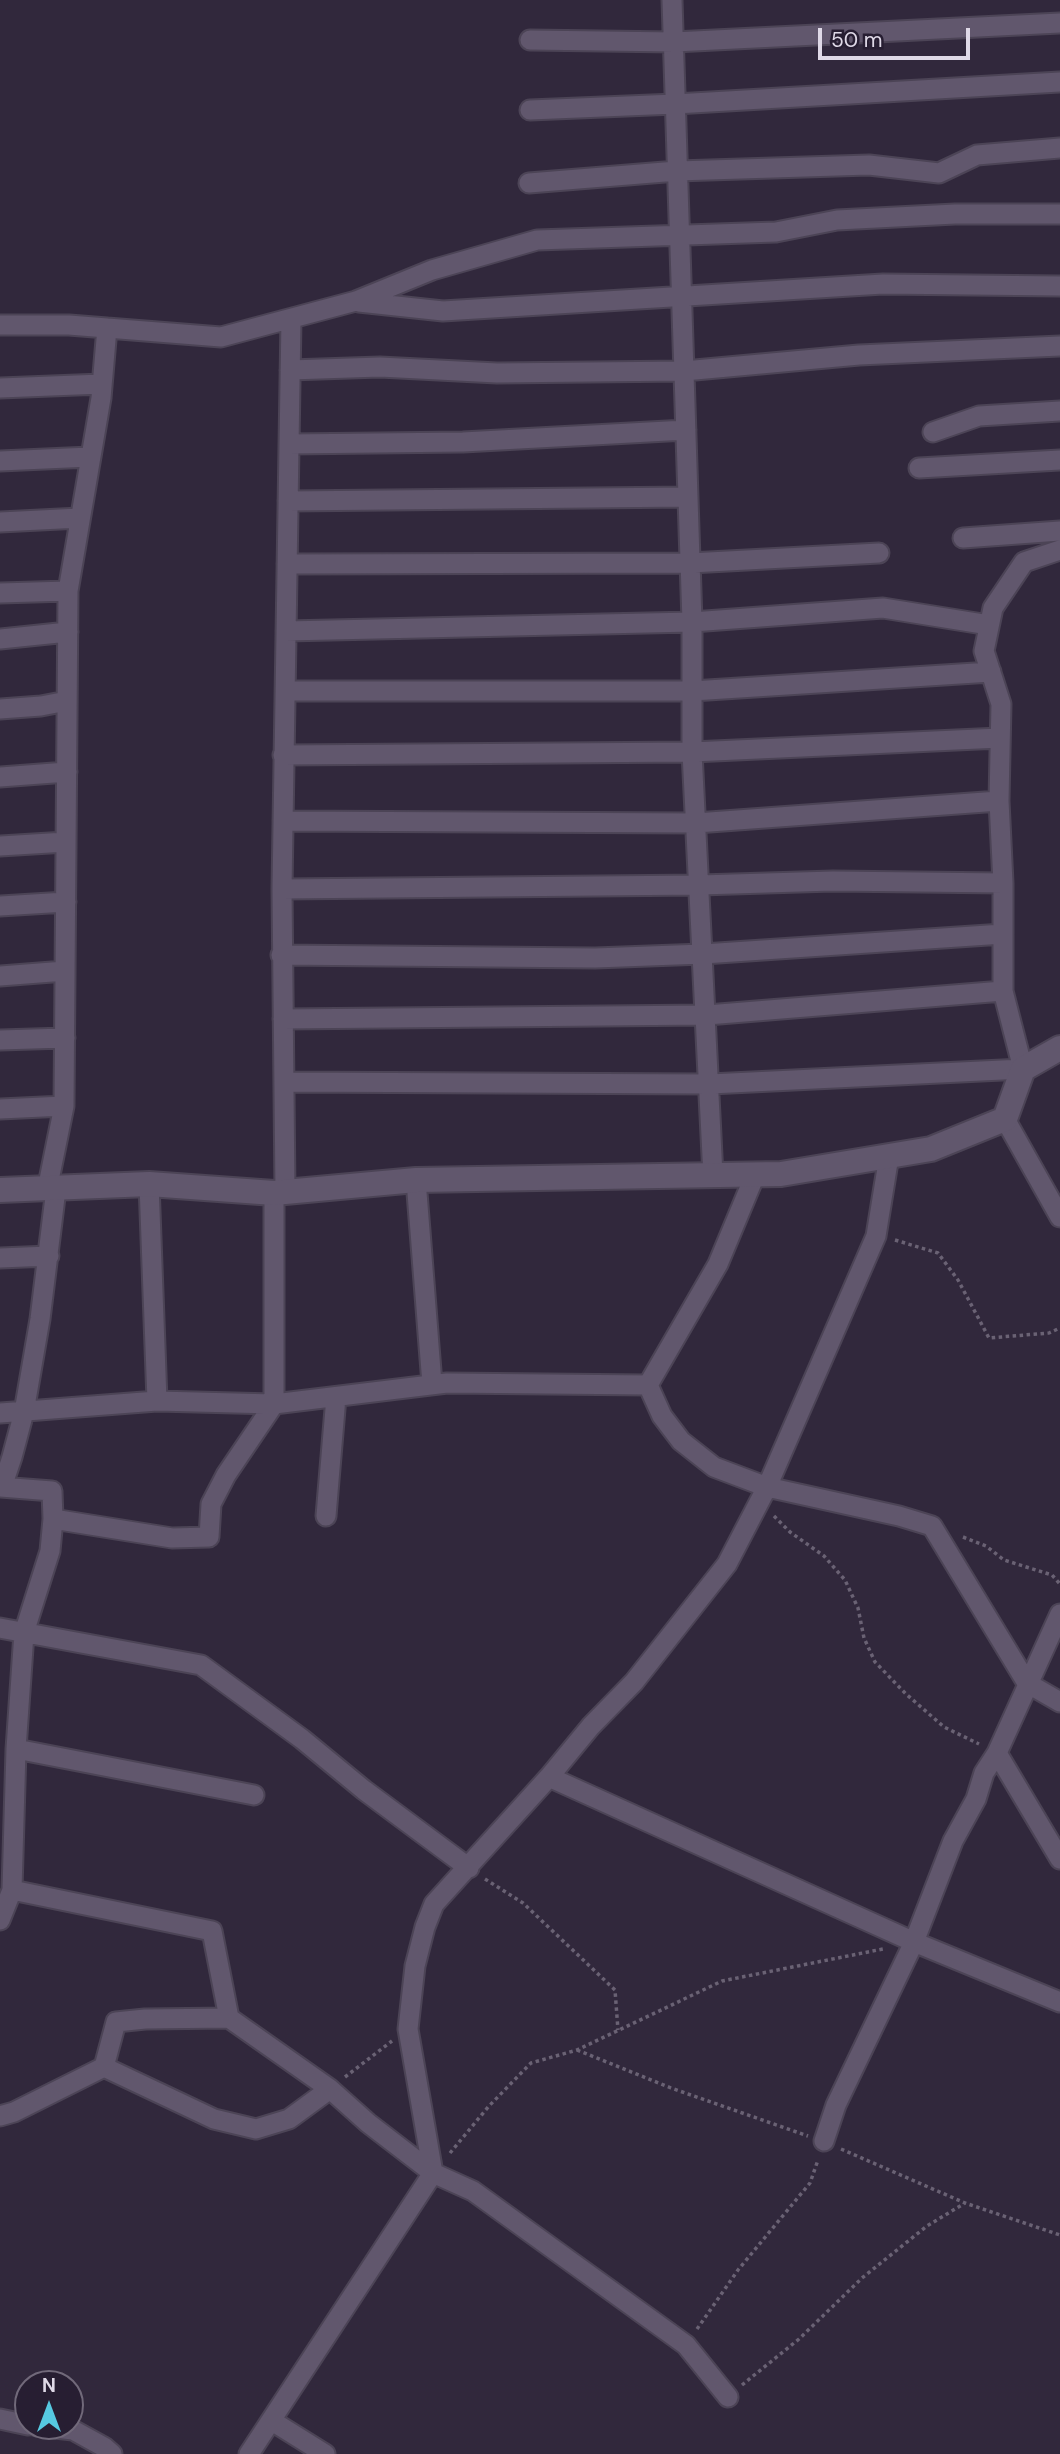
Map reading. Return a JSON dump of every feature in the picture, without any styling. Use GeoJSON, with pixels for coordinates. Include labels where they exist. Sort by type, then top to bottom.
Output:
{"type":"FeatureCollection","features":[{"type":"Feature","properties":{"kind":"street"},"geometry":{"type":"LineString","coordinates":[[672,0],[692,622],[692,752],[713,1176]]}},
{"type":"Feature","properties":{"kind":"street"},"geometry":{"type":"LineString","coordinates":[[530,40],[674,42],[1060,23]]}},
{"type":"Feature","properties":{"kind":"street"},"geometry":{"type":"LineString","coordinates":[[530,110],[1060,82]]}},
{"type":"Feature","properties":{"kind":"street"},"geometry":{"type":"LineString","coordinates":[[529,183],[677,171],[869,165],[939,173],[976,155],[1060,148]]}},
{"type":"Feature","properties":{"kind":"street"},"geometry":{"type":"LineString","coordinates":[[0,325],[69,325],[220,337],[356,301],[432,270],[537,240],[776,232],[837,220],[954,214],[1060,214]]}},
{"type":"Feature","properties":{"kind":"street"},"geometry":{"type":"LineString","coordinates":[[356,301],[443,311],[883,284],[1060,286]]}},
{"type":"Feature","properties":{"kind":"street"},"geometry":{"type":"LineString","coordinates":[[53,1519],[172,1538],[209,1537],[211,1504],[226,1475],[274,1404],[284,1082],[281,955],[290,319]]}},
{"type":"Feature","properties":{"kind":"street"},"geometry":{"type":"LineString","coordinates":[[0,1920],[12,1890],[16,1749],[24,1633],[50,1551],[53,1519],[52,1491],[1,1488],[24,1412],[49,1256],[51,1189],[64,1106],[68,592],[102,384],[107,328]]}},
{"type":"Feature","properties":{"kind":"street"},"geometry":{"type":"LineString","coordinates":[[290,370],[380,367],[497,373],[684,371],[859,355],[1060,346]]}},
{"type":"Feature","properties":{"kind":"street"},"geometry":{"type":"LineString","coordinates":[[0,388],[102,384]]}},
{"type":"Feature","properties":{"kind":"street"},"geometry":{"type":"LineString","coordinates":[[933,432],[979,416],[1060,411]]}},
{"type":"Feature","properties":{"kind":"street"},"geometry":{"type":"LineString","coordinates":[[289,444],[463,442],[686,430]]}},
{"type":"Feature","properties":{"kind":"street"},"geometry":{"type":"LineString","coordinates":[[0,461],[90,457]]}},
{"type":"Feature","properties":{"kind":"street"},"geometry":{"type":"LineString","coordinates":[[919,468],[1060,460]]}},
{"type":"Feature","properties":{"kind":"street"},"geometry":{"type":"LineString","coordinates":[[288,501],[688,497]]}},
{"type":"Feature","properties":{"kind":"street"},"geometry":{"type":"LineString","coordinates":[[0,522],[79,518]]}},
{"type":"Feature","properties":{"kind":"street"},"geometry":{"type":"LineString","coordinates":[[963,538],[1060,531]]}},
{"type":"Feature","properties":{"kind":"street"},"geometry":{"type":"LineString","coordinates":[[0,1190],[149,1184],[279,1192],[416,1180],[781,1174],[931,1149],[1005,1119],[1023,1069],[1003,991],[1000,705],[984,651],[993,608],[1024,562],[1060,550]]}},
{"type":"Feature","properties":{"kind":"street"},"geometry":{"type":"LineString","coordinates":[[287,564],[690,563],[879,553]]}},
{"type":"Feature","properties":{"kind":"street"},"geometry":{"type":"LineString","coordinates":[[0,593],[68,592]]}},
{"type":"Feature","properties":{"kind":"street"},"geometry":{"type":"LineString","coordinates":[[286,631],[692,622],[883,608],[989,625]]}},
{"type":"Feature","properties":{"kind":"street"},"geometry":{"type":"LineString","coordinates":[[0,639],[68,632]]}},
{"type":"Feature","properties":{"kind":"street"},"geometry":{"type":"LineString","coordinates":[[286,691],[692,691],[991,672]]}},
{"type":"Feature","properties":{"kind":"street"},"geometry":{"type":"LineString","coordinates":[[0,709],[67,701]]}},
{"type":"Feature","properties":{"kind":"street"},"geometry":{"type":"LineString","coordinates":[[283,755],[692,752],[1000,738]]}},
{"type":"Feature","properties":{"kind":"street"},"geometry":{"type":"LineString","coordinates":[[0,777],[67,772]]}},
{"type":"Feature","properties":{"kind":"street"},"geometry":{"type":"LineString","coordinates":[[283,821],[696,823],[999,802]]}},
{"type":"Feature","properties":{"kind":"street"},"geometry":{"type":"LineString","coordinates":[[0,846],[66,842]]}},
{"type":"Feature","properties":{"kind":"street"},"geometry":{"type":"LineString","coordinates":[[282,889],[833,881],[1003,883]]}},
{"type":"Feature","properties":{"kind":"street"},"geometry":{"type":"LineString","coordinates":[[0,906],[66,902]]}},
{"type":"Feature","properties":{"kind":"street"},"geometry":{"type":"LineString","coordinates":[[281,955],[595,958],[703,954],[1003,934]]}},
{"type":"Feature","properties":{"kind":"street"},"geometry":{"type":"LineString","coordinates":[[0,976],[65,971]]}},
{"type":"Feature","properties":{"kind":"street"},"geometry":{"type":"LineString","coordinates":[[283,1019],[707,1015],[1003,991]]}},
{"type":"Feature","properties":{"kind":"street"},"geometry":{"type":"LineString","coordinates":[[0,1040],[65,1038]]}},
{"type":"Feature","properties":{"kind":"street"},"geometry":{"type":"LineString","coordinates":[[284,1082],[710,1084],[1023,1069],[1060,1048]]}},
{"type":"Feature","properties":{"kind":"street"},"geometry":{"type":"LineString","coordinates":[[0,1109],[64,1106]]}},
{"type":"Feature","properties":{"kind":"street"},"geometry":{"type":"LineString","coordinates":[[1005,1119],[1060,1217]]}},
{"type":"Feature","properties":{"kind":"street"},"geometry":{"type":"LineString","coordinates":[[249,2454],[433,2173],[408,2029],[415,1966],[434,1905],[591,1726],[634,1682],[727,1564],[767,1487],[876,1236],[890,1156]]}},
{"type":"Feature","properties":{"kind":"street"},"geometry":{"type":"LineString","coordinates":[[648,1385],[718,1264],[755,1175]]}},
{"type":"Feature","properties":{"kind":"street"},"geometry":{"type":"LineString","coordinates":[[416,1180],[432,1384]]}},
{"type":"Feature","properties":{"kind":"street"},"geometry":{"type":"LineString","coordinates":[[149,1184],[157,1401]]}},
{"type":"Feature","properties":{"kind":"street"},"geometry":{"type":"LineString","coordinates":[[0,1258],[49,1256]]}},
{"type":"Feature","properties":{"kind":"street"},"geometry":{"type":"LineString","coordinates":[[0,1413],[157,1401],[274,1404],[432,1384],[648,1385]]}},
{"type":"Feature","properties":{"kind":"street"},"geometry":{"type":"LineString","coordinates":[[648,1385],[662,1416],[681,1441],[714,1467],[767,1487],[899,1516],[932,1526],[1027,1683],[1060,1702]]}},
{"type":"Feature","properties":{"kind":"street"},"geometry":{"type":"LineString","coordinates":[[326,1516],[336,1396]]}},
{"type":"Feature","properties":{"kind":"street"},"geometry":{"type":"LineString","coordinates":[[824,2141],[836,2105],[914,1942],[953,1841],[976,1800],[984,1773],[997,1753],[1060,1614]]}},
{"type":"Feature","properties":{"kind":"street"},"geometry":{"type":"LineString","coordinates":[[0,1628],[201,1665],[469,1868]]}},
{"type":"Feature","properties":{"kind":"street"},"geometry":{"type":"LineString","coordinates":[[16,1749],[254,1795]]}},
{"type":"Feature","properties":{"kind":"street"},"geometry":{"type":"LineString","coordinates":[[997,1753],[1060,1859]]}},
{"type":"Feature","properties":{"kind":"street"},"geometry":{"type":"LineString","coordinates":[[549,1777],[914,1942],[1060,2002]]}},
{"type":"Feature","properties":{"kind":"street"},"geometry":{"type":"LineString","coordinates":[[12,1890],[212,1931],[229,2018]]}},
{"type":"Feature","properties":{"kind":"street"},"geometry":{"type":"LineString","coordinates":[[0,2116],[15,2112],[104,2067],[116,2022],[229,2018],[330,2089],[368,2123],[433,2173],[473,2191],[686,2345],[728,2397]]}},
{"type":"Feature","properties":{"kind":"street"},"geometry":{"type":"LineString","coordinates":[[104,2067],[214,2119],[256,2129],[289,2119],[330,2089]]}},
{"type":"Feature","properties":{"kind":"street"},"geometry":{"type":"LineString","coordinates":[[272,2421],[325,2454]]}},
{"type":"Feature","properties":{"kind":"street"},"geometry":{"type":"LineString","coordinates":[[84,2436],[112,2454]]}},
{"type":"Feature","properties":{"kind":"path"},"geometry":{"type":"LineString","coordinates":[[876,1236],[938,1253],[958,1280],[989,1338],[1049,1333],[1060,1328]]}},
{"type":"Feature","properties":{"kind":"path"},"geometry":{"type":"LineString","coordinates":[[767,1487],[774,1517],[824,1556],[845,1580],[858,1608],[864,1638],[875,1662],[944,1727],[997,1753]]}},
{"type":"Feature","properties":{"kind":"path"},"geometry":{"type":"LineString","coordinates":[[932,1526],[986,1545],[1004,1560],[1052,1575],[1060,1584]]}},
{"type":"Feature","properties":{"kind":"path"},"geometry":{"type":"LineString","coordinates":[[469,1868],[523,1903],[615,1990],[618,2030]]}},
{"type":"Feature","properties":{"kind":"path"},"geometry":{"type":"LineString","coordinates":[[433,2173],[489,2106],[531,2063],[577,2050],[722,1981],[783,1971],[914,1942]]}},
{"type":"Feature","properties":{"kind":"path"},"geometry":{"type":"LineString","coordinates":[[330,2089],[408,2029]]}},
{"type":"Feature","properties":{"kind":"path"},"geometry":{"type":"LineString","coordinates":[[577,2050],[671,2088],[824,2141],[965,2203],[1060,2235]]}},
{"type":"Feature","properties":{"kind":"path"},"geometry":{"type":"LineString","coordinates":[[686,2345],[738,2270],[810,2183],[824,2141]]}},
{"type":"Feature","properties":{"kind":"path"},"geometry":{"type":"LineString","coordinates":[[728,2397],[799,2339],[863,2278],[927,2226],[965,2203]]}}]}
